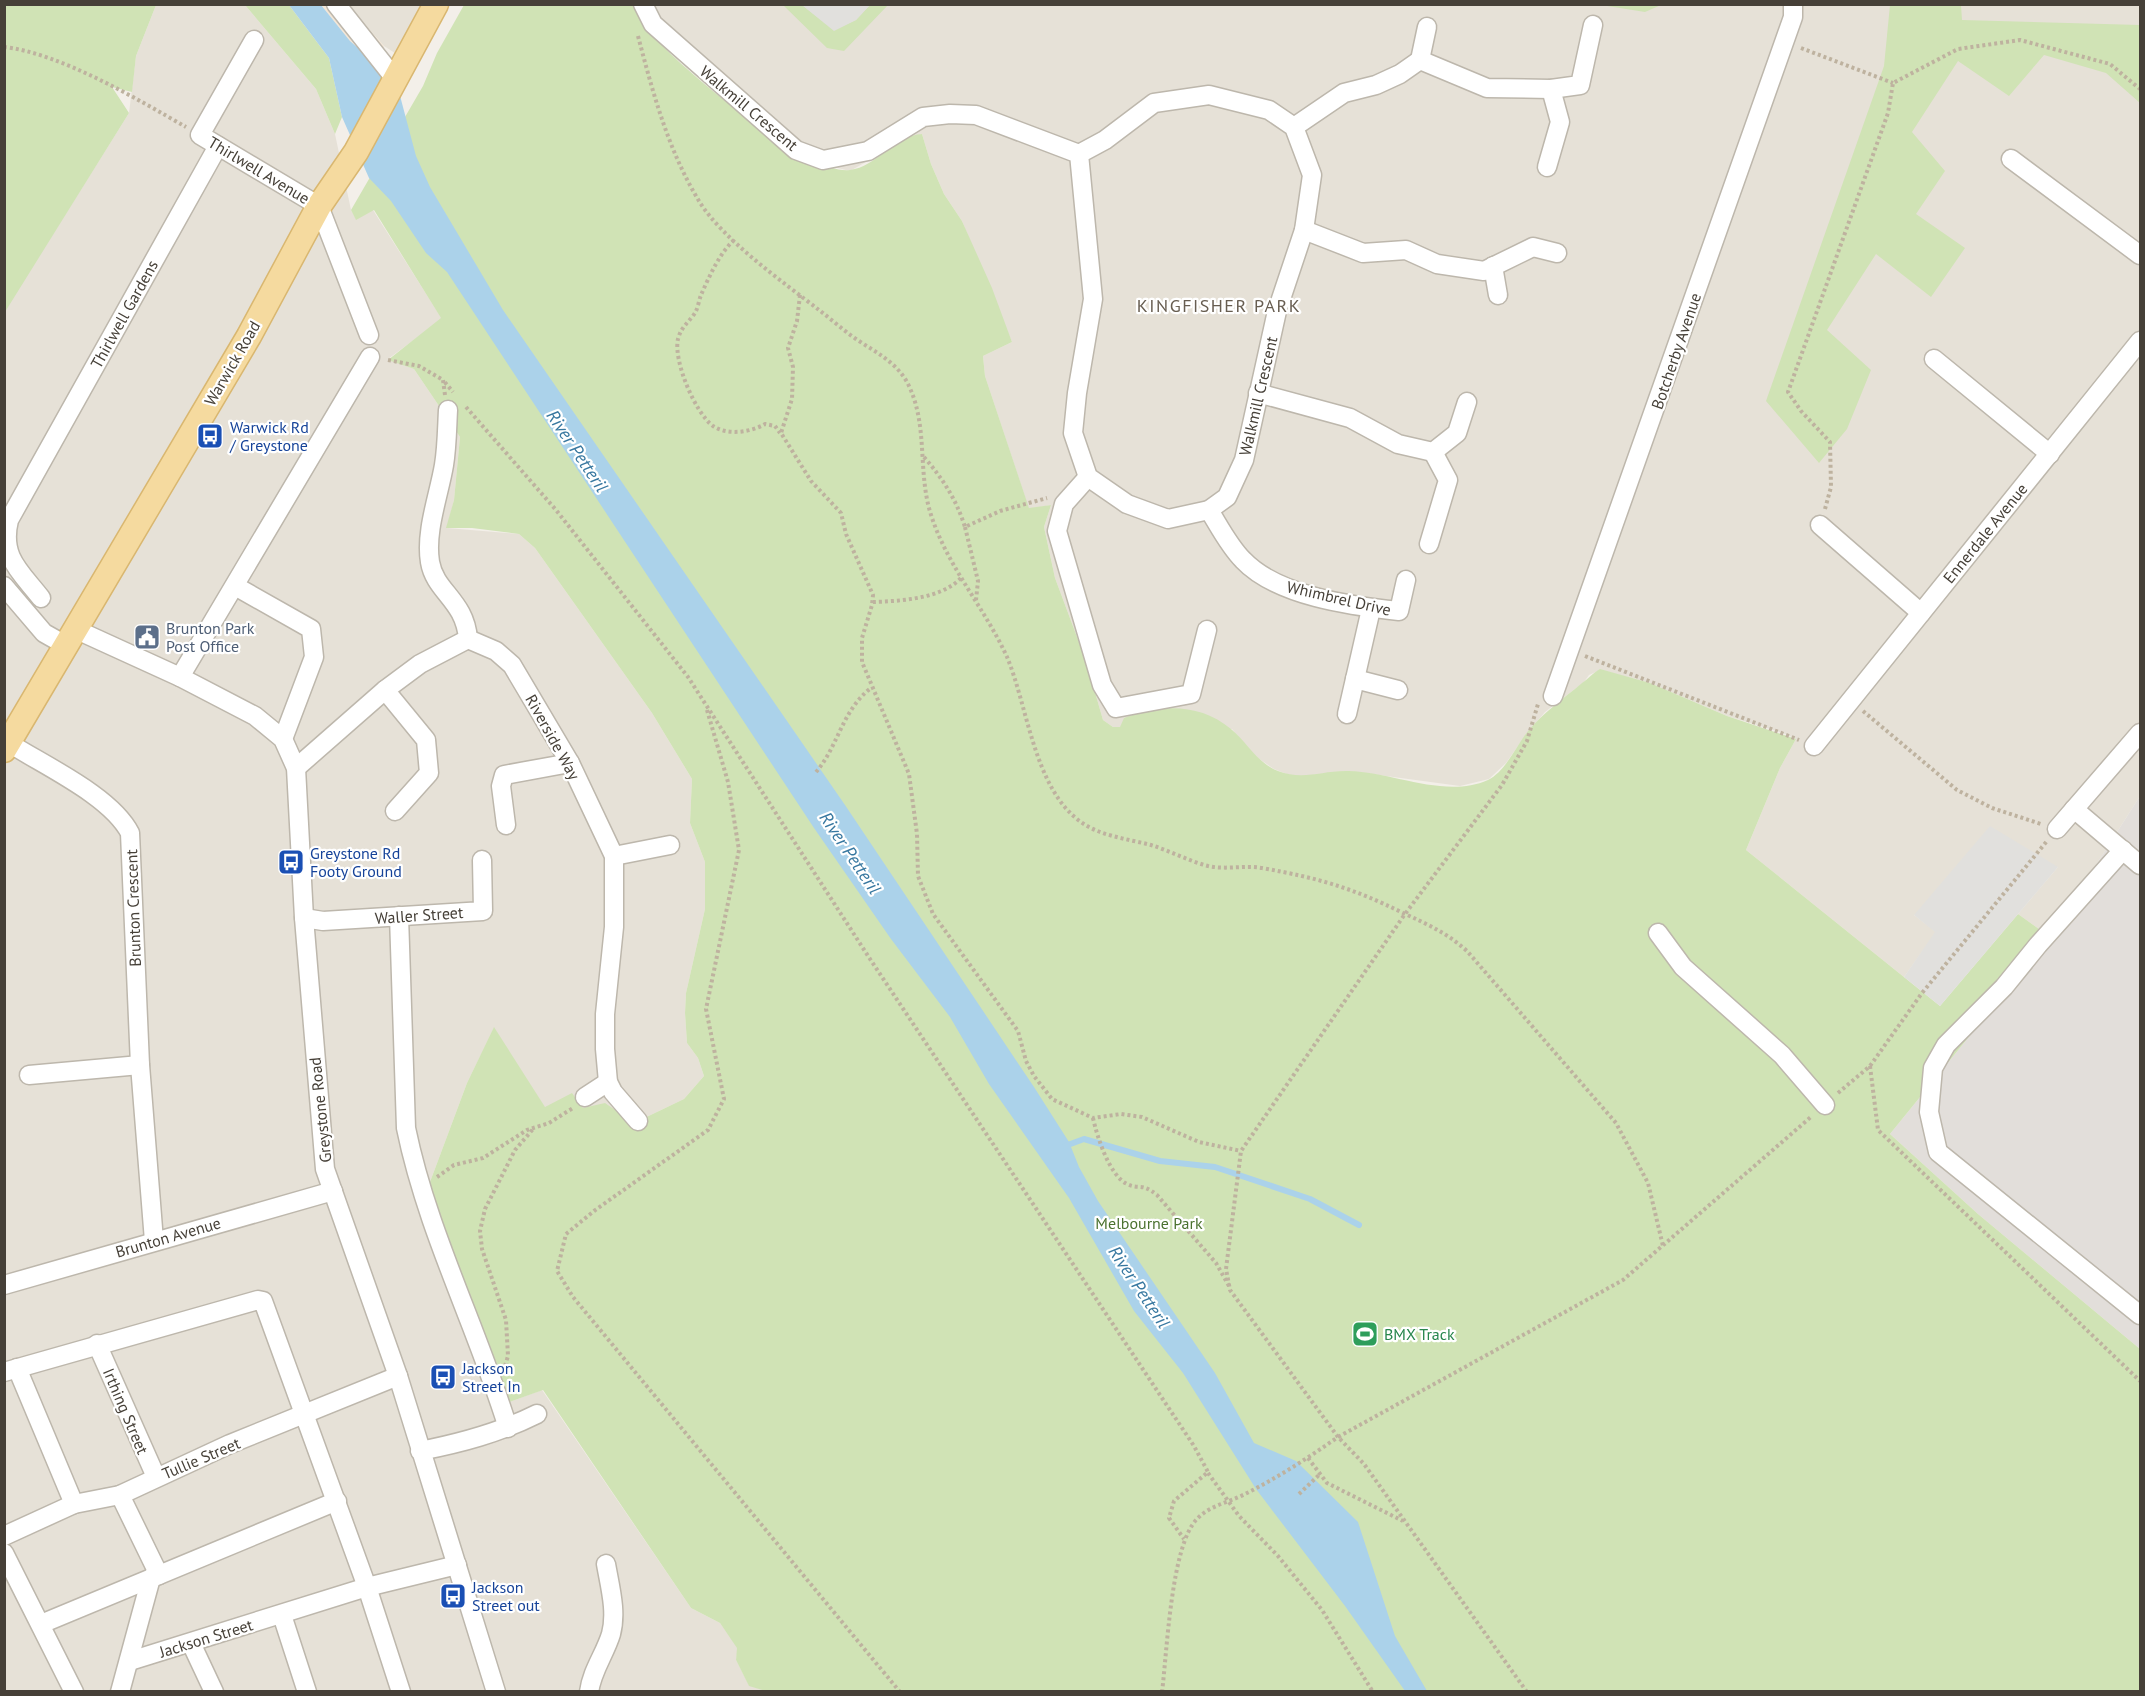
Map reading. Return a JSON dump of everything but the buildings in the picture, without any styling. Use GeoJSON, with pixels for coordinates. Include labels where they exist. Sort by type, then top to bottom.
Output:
{"type":"FeatureCollection","features":[{"type":"Feature","properties":{"kind":"main road","name":"Warwick Road"},"geometry":{"type":"LineString","coordinates":[[7,747],[249,336],[319,206],[356,152],[436,4]]}},
{"type":"Feature","properties":{"kind":"street"},"geometry":{"type":"LineString","coordinates":[[336,4],[396,80]]}},
{"type":"Feature","properties":{"kind":"street","name":"Walkmill Crescent"},"geometry":{"type":"LineString","coordinates":[[644,4],[653,24],[796,150],[823,159],[868,151],[923,117],[950,114],[976,115],[1079,154]]}},
{"type":"Feature","properties":{"kind":"street","name":"Botcherby Avenue"},"geometry":{"type":"LineString","coordinates":[[1553,696],[1793,17],[1793,4]]}},
{"type":"Feature","properties":{"kind":"street"},"geometry":{"type":"LineString","coordinates":[[1420,60],[1487,88],[1551,89],[1580,85],[1593,25]]}},
{"type":"Feature","properties":{"kind":"street"},"geometry":{"type":"LineString","coordinates":[[1209,510],[1168,519],[1127,504],[1088,477],[1073,433],[1077,393],[1093,299],[1079,154],[1105,140],[1154,103],[1209,95],[1269,110],[1294,127],[1344,93],[1376,85],[1400,74],[1420,60],[1427,27]]}},
{"type":"Feature","properties":{"kind":"street","name":"Thirlwell Avenue"},"geometry":{"type":"LineString","coordinates":[[254,40],[200,135],[319,206]]}},
{"type":"Feature","properties":{"kind":"street"},"geometry":{"type":"LineString","coordinates":[[1547,167],[1560,122],[1551,89]]}},
{"type":"Feature","properties":{"kind":"street","name":"Walkmill Crescent"},"geometry":{"type":"LineString","coordinates":[[1209,510],[1227,497],[1244,460],[1277,311],[1304,231],[1312,175],[1294,127]]}},
{"type":"Feature","properties":{"kind":"street","name":"Thirlwell Gardens"},"geometry":{"type":"LineString","coordinates":[[41,598],[8,555],[4,538],[16,504],[218,146]]}},
{"type":"Feature","properties":{"kind":"street"},"geometry":{"type":"LineString","coordinates":[[2011,159],[2140,255]]}},
{"type":"Feature","properties":{"kind":"street"},"geometry":{"type":"LineString","coordinates":[[319,206],[369,335]]}},
{"type":"Feature","properties":{"kind":"street"},"geometry":{"type":"LineString","coordinates":[[1304,231],[1363,253],[1406,250],[1437,264],[1484,271],[1533,247],[1557,254]]}},
{"type":"Feature","properties":{"kind":"street"},"geometry":{"type":"LineString","coordinates":[[1493,267],[1498,295]]}},
{"type":"Feature","properties":{"kind":"street","name":"Ennerdale Avenue"},"geometry":{"type":"LineString","coordinates":[[1814,746],[2140,341]]}},
{"type":"Feature","properties":{"kind":"street"},"geometry":{"type":"LineString","coordinates":[[180,677],[370,357]]}},
{"type":"Feature","properties":{"kind":"street"},"geometry":{"type":"LineString","coordinates":[[1934,359],[2050,454]]}},
{"type":"Feature","properties":{"kind":"street"},"geometry":{"type":"LineString","coordinates":[[1258,393],[1350,418],[1398,444],[1433,452],[1448,480],[1429,544]]}},
{"type":"Feature","properties":{"kind":"street"},"geometry":{"type":"LineString","coordinates":[[1433,452],[1457,433],[1467,402]]}},
{"type":"Feature","properties":{"kind":"street"},"geometry":{"type":"LineString","coordinates":[[296,768],[385,690],[420,664],[468,639],[464,614],[434,576],[430,562],[429,543],[457,404]]}},
{"type":"Feature","properties":{"kind":"street"},"geometry":{"type":"LineString","coordinates":[[1088,477],[1064,504],[1058,531],[1102,685],[1116,708],[1191,694],[1208,630]]}},
{"type":"Feature","properties":{"kind":"street","name":"Whimbrel Drive"},"geometry":{"type":"LineString","coordinates":[[1209,510],[1242,560],[1270,581],[1298,591],[1371,609],[1399,612],[1406,580]]}},
{"type":"Feature","properties":{"kind":"street"},"geometry":{"type":"LineString","coordinates":[[1820,525],[1921,613]]}},
{"type":"Feature","properties":{"kind":"street","name":"Greystone Road"},"geometry":{"type":"LineString","coordinates":[[4,586],[44,633],[72,638],[180,677],[255,716],[283,739],[296,768],[304,918],[320,1130],[326,1169],[398,1376],[496,1692]]}},
{"type":"Feature","properties":{"kind":"street"},"geometry":{"type":"LineString","coordinates":[[235,586],[311,629],[314,657],[283,739]]}},
{"type":"Feature","properties":{"kind":"street"},"geometry":{"type":"LineString","coordinates":[[1347,714],[1371,609]]}},
{"type":"Feature","properties":{"kind":"street","name":"Riverside Way"},"geometry":{"type":"LineString","coordinates":[[468,639],[496,651],[512,665],[570,763],[614,856],[614,927],[605,1014],[609,1082]]}},
{"type":"Feature","properties":{"kind":"street"},"geometry":{"type":"LineString","coordinates":[[1355,679],[1398,690]]}},
{"type":"Feature","properties":{"kind":"street"},"geometry":{"type":"LineString","coordinates":[[385,690],[426,740],[429,773],[395,811]]}},
{"type":"Feature","properties":{"kind":"street"},"geometry":{"type":"LineString","coordinates":[[2057,829],[2140,733]]}},
{"type":"Feature","properties":{"kind":"street","name":"Brunton Crescent"},"geometry":{"type":"LineString","coordinates":[[7,747],[106,803],[122,818],[130,833],[140,1065],[154,1241]]}},
{"type":"Feature","properties":{"kind":"street"},"geometry":{"type":"LineString","coordinates":[[506,825],[501,786],[504,775],[570,763]]}},
{"type":"Feature","properties":{"kind":"street"},"geometry":{"type":"LineString","coordinates":[[2074,809],[2140,865]]}},
{"type":"Feature","properties":{"kind":"street"},"geometry":{"type":"LineString","coordinates":[[614,856],[670,845]]}},
{"type":"Feature","properties":{"kind":"street"},"geometry":{"type":"LineString","coordinates":[[2123,850],[2038,945],[2004,987],[1946,1045],[1933,1068],[1929,1112],[1938,1152],[2140,1315]]}},
{"type":"Feature","properties":{"kind":"street","name":"Waller Street"},"geometry":{"type":"LineString","coordinates":[[304,918],[323,921],[483,911],[482,860]]}},
{"type":"Feature","properties":{"kind":"street"},"geometry":{"type":"LineString","coordinates":[[399,916],[406,1128],[445,1255],[508,1428]]}},
{"type":"Feature","properties":{"kind":"street"},"geometry":{"type":"LineString","coordinates":[[1658,933],[1683,967],[1782,1055],[1825,1105]]}},
{"type":"Feature","properties":{"kind":"street"},"geometry":{"type":"LineString","coordinates":[[28,1075],[140,1065]]}},
{"type":"Feature","properties":{"kind":"street"},"geometry":{"type":"LineString","coordinates":[[585,1097],[609,1082],[614,1092],[638,1120]]}},
{"type":"Feature","properties":{"kind":"street","name":"Brunton Avenue"},"geometry":{"type":"LineString","coordinates":[[4,1285],[333,1191]]}},
{"type":"Feature","properties":{"kind":"street"},"geometry":{"type":"LineString","coordinates":[[74,1504],[11,1370],[97,1344],[263,1301],[368,1587],[401,1692]]}},
{"type":"Feature","properties":{"kind":"street","name":"Irthing Street"},"geometry":{"type":"LineString","coordinates":[[97,1344],[156,1477]]}},
{"type":"Feature","properties":{"kind":"street","name":"Tullie Street"},"geometry":{"type":"LineString","coordinates":[[4,1536],[74,1504],[120,1496],[156,1477],[398,1376]]}},
{"type":"Feature","properties":{"kind":"street"},"geometry":{"type":"LineString","coordinates":[[420,1451],[463,1443],[508,1428],[537,1414]]}},
{"type":"Feature","properties":{"kind":"street"},"geometry":{"type":"LineString","coordinates":[[120,1496],[155,1577],[120,1692]]}},
{"type":"Feature","properties":{"kind":"street"},"geometry":{"type":"LineString","coordinates":[[40,1624],[337,1502]]}},
{"type":"Feature","properties":{"kind":"street"},"geometry":{"type":"LineString","coordinates":[[4,1553],[75,1692]]}},
{"type":"Feature","properties":{"kind":"street"},"geometry":{"type":"LineString","coordinates":[[589,1692],[593,1674],[611,1634],[613,1608],[606,1564]]}},
{"type":"Feature","properties":{"kind":"street","name":"Jackson Street"},"geometry":{"type":"LineString","coordinates":[[130,1661],[368,1587],[457,1565]]}},
{"type":"Feature","properties":{"kind":"street"},"geometry":{"type":"LineString","coordinates":[[282,1615],[307,1692]]}},
{"type":"Feature","properties":{"kind":"street"},"geometry":{"type":"LineString","coordinates":[[191,1643],[214,1692]]}},
{"type":"Feature","properties":{"kind":"path"},"geometry":{"type":"LineString","coordinates":[[636,28],[659,114],[700,203],[734,240],[858,340],[879,352],[893,364],[905,380],[920,423],[925,489],[944,549],[976,600],[1008,660],[1034,741],[1056,795],[1081,822],[1103,832],[1155,846],[1210,866],[1257,867],[1328,880],[1449,935],[1467,951],[1616,1123],[1648,1183],[1663,1246]]}},
{"type":"Feature","properties":{"kind":"path"},"geometry":{"type":"LineString","coordinates":[[1784,42],[1893,83],[1958,49],[2020,40],[2110,64],[2140,89]]}},
{"type":"Feature","properties":{"kind":"path"},"geometry":{"type":"LineString","coordinates":[[4,47],[24,49],[120,90],[200,135]]}},
{"type":"Feature","properties":{"kind":"path"},"geometry":{"type":"LineString","coordinates":[[1820,525],[1831,487],[1830,442],[1801,411],[1788,392],[1888,113],[1893,83]]}},
{"type":"Feature","properties":{"kind":"path"},"geometry":{"type":"LineString","coordinates":[[734,240],[710,276],[695,312],[682,328],[677,341],[678,357],[700,413],[714,427],[734,432],[754,430],[765,424],[775,426],[811,481],[841,513],[858,567],[873,596],[862,638],[862,662],[909,774],[917,834],[918,876],[933,914],[1018,1031],[1026,1061],[1034,1076],[1052,1099],[1093,1118],[1121,1114],[1142,1117],[1199,1142],[1241,1151]]}},
{"type":"Feature","properties":{"kind":"path"},"geometry":{"type":"LineString","coordinates":[[781,433],[792,399],[793,367],[788,348],[797,321],[800,295]]}},
{"type":"Feature","properties":{"kind":"path"},"geometry":{"type":"LineString","coordinates":[[370,357],[419,366],[443,380],[457,404],[556,510],[688,677],[870,959],[1112,1320],[1227,1501],[1278,1556],[1322,1610],[1373,1692]]}},
{"type":"Feature","properties":{"kind":"path"},"geometry":{"type":"LineString","coordinates":[[443,380],[457,404]]}},
{"type":"Feature","properties":{"kind":"path"},"geometry":{"type":"LineString","coordinates":[[924,456],[945,481],[958,505],[978,581],[976,600]]}},
{"type":"Feature","properties":{"kind":"path"},"geometry":{"type":"LineString","coordinates":[[965,527],[1000,512],[1041,499],[1055,498],[1064,504]]}},
{"type":"Feature","properties":{"kind":"path"},"geometry":{"type":"LineString","coordinates":[[873,602],[922,597],[954,585],[961,578]]}},
{"type":"Feature","properties":{"kind":"path"},"geometry":{"type":"LineString","coordinates":[[1570,651],[1814,746]]}},
{"type":"Feature","properties":{"kind":"path"},"geometry":{"type":"LineString","coordinates":[[816,772],[827,759],[843,723],[855,705],[871,688]]}},
{"type":"Feature","properties":{"kind":"path"},"geometry":{"type":"LineString","coordinates":[[1230,1290],[1227,1269],[1241,1151],[1405,914],[1502,785],[1527,741],[1541,692],[1553,696]]}},
{"type":"Feature","properties":{"kind":"path"},"geometry":{"type":"LineString","coordinates":[[1162,1692],[1172,1609],[1184,1539],[1195,1520],[1210,1507],[1244,1495],[1308,1458],[1338,1437],[1623,1280],[1870,1066],[1922,993],[2057,829],[1992,808],[1957,790],[1850,700]]}},
{"type":"Feature","properties":{"kind":"path"},"geometry":{"type":"LineString","coordinates":[[706,705],[728,782],[739,850],[706,1009],[724,1099],[708,1130],[594,1211],[567,1234],[557,1271],[573,1297],[814,1584],[900,1692]]}},
{"type":"Feature","properties":{"kind":"path"},"geometry":{"type":"LineString","coordinates":[[1870,1066],[1878,1130],[2140,1381]]}},
{"type":"Feature","properties":{"kind":"path"},"geometry":{"type":"LineString","coordinates":[[424,1191],[441,1173],[454,1165],[483,1158],[534,1128],[570,1111],[585,1097]]}},
{"type":"Feature","properties":{"kind":"path"},"geometry":{"type":"LineString","coordinates":[[1093,1118],[1098,1141],[1117,1175],[1127,1184],[1146,1186],[1157,1195],[1216,1263],[1230,1290],[1338,1437],[1364,1464],[1527,1692]]}},
{"type":"Feature","properties":{"kind":"path"},"geometry":{"type":"LineString","coordinates":[[496,1390],[508,1356],[506,1320],[482,1249],[480,1231],[486,1209],[515,1150],[534,1128]]}},
{"type":"Feature","properties":{"kind":"path"},"geometry":{"type":"LineString","coordinates":[[1308,1458],[1327,1483],[1406,1522]]}},
{"type":"Feature","properties":{"kind":"path"},"geometry":{"type":"LineString","coordinates":[[1184,1539],[1169,1518],[1174,1501],[1208,1472]]}},
{"type":"Feature","properties":{"kind":"path"},"geometry":{"type":"LineString","coordinates":[[1299,1494],[1319,1475]]}},
{"type":"Feature","properties":{"kind":"shaded area"},"geometry":{"type":"Polygon","coordinates":[[[156,5],[245,5],[316,89],[335,134],[351,210],[356,219],[373,210],[442,319],[388,359],[414,369],[460,437],[454,500],[447,528],[519,534],[535,548],[652,713],[692,779],[690,823],[705,862],[705,909],[686,993],[685,1013],[687,1043],[698,1058],[704,1076],[684,1099],[634,1123],[583,1108],[545,1108],[494,1028],[467,1083],[430,1182],[504,1404],[542,1390],[691,1608],[720,1623],[738,1648],[736,1660],[749,1685],[769,1691],[5,1691],[4,312],[129,113],[136,56],[156,5]]]}},
{"type":"Feature","properties":{"kind":"shaded area"},"geometry":{"type":"Polygon","coordinates":[[[321,5],[348,5],[384,46],[376,64],[350,41],[321,5]]]}},
{"type":"Feature","properties":{"kind":"shaded area"},"geometry":{"type":"Polygon","coordinates":[[[348,5],[422,5],[398,55],[384,46],[348,5]]]}},
{"type":"Feature","properties":{"kind":"shaded area"},"geometry":{"type":"Polygon","coordinates":[[[633,5],[2140,5],[2140,796],[2050,937],[2018,914],[2058,867],[1914,915],[1936,932],[1904,977],[1746,850],[1780,768],[1796,739],[1727,716],[1650,683],[1600,670],[1589,675],[1584,682],[1545,712],[1506,763],[1489,779],[1460,786],[1349,771],[1294,777],[1274,769],[1255,756],[1232,729],[1113,727],[1103,720],[1086,661],[1055,578],[1044,527],[1051,505],[1029,509],[985,376],[983,356],[1012,342],[962,221],[944,194],[931,164],[922,134],[908,138],[850,171],[821,164],[757,127],[659,42],[633,5]]]}},
{"type":"Feature","properties":{"kind":"shaded area"},"geometry":{"type":"Polygon","coordinates":[[[802,5],[870,5],[856,20],[834,31],[802,5]]]}},
{"type":"Feature","properties":{"kind":"shaded area"},"geometry":{"type":"Polygon","coordinates":[[[2140,796],[2140,1349],[1978,1214],[1890,1134],[2050,937],[2140,796]]]}},
{"type":"Feature","properties":{"kind":"shaded area"},"geometry":{"type":"Polygon","coordinates":[[[1990,826],[2058,867],[1940,1006],[1904,977],[1935,932],[1914,915],[1990,826]]]}},
{"type":"Feature","properties":{"kind":"green space"},"geometry":{"type":"Polygon","coordinates":[[[5,4],[156,5],[136,56],[132,92],[112,87],[129,113],[5,312],[5,4]]]}},
{"type":"Feature","properties":{"kind":"green space"},"geometry":{"type":"Polygon","coordinates":[[[245,5],[289,5],[329,58],[342,117],[335,134],[316,89],[245,5]]]}},
{"type":"Feature","properties":{"kind":"green space","name":"Melbourne Park"},"geometry":{"type":"Polygon","coordinates":[[[464,5],[633,5],[659,42],[721,98],[779,140],[807,157],[831,167],[850,170],[859,168],[903,140],[922,134],[931,164],[944,194],[962,221],[992,288],[1012,342],[983,356],[985,376],[1029,508],[1051,505],[1044,527],[1055,578],[1086,661],[1103,720],[1113,727],[1120,727],[1124,718],[1152,710],[1179,708],[1193,710],[1219,720],[1237,734],[1264,763],[1287,774],[1366,772],[1437,786],[1471,785],[1488,780],[1500,771],[1534,724],[1600,669],[1650,683],[1727,716],[1796,739],[1780,768],[1746,850],[1940,1006],[2018,914],[2050,937],[1890,1134],[1978,1214],[2140,1349],[2140,1691],[769,1692],[749,1686],[736,1660],[737,1648],[720,1623],[691,1608],[543,1390],[504,1404],[435,1230],[430,1182],[467,1083],[494,1027],[545,1107],[572,1093],[583,1108],[605,1103],[634,1123],[684,1099],[704,1076],[698,1058],[687,1043],[685,1013],[686,993],[705,909],[705,862],[690,823],[692,779],[652,713],[535,548],[519,534],[472,528],[446,528],[454,500],[460,437],[414,369],[388,360],[441,318],[374,210],[356,220],[351,210],[423,86],[437,53],[464,5]]]}},
{"type":"Feature","properties":{"kind":"green space"},"geometry":{"type":"Polygon","coordinates":[[[783,5],[802,5],[834,30],[856,20],[870,5],[888,5],[844,51],[827,48],[783,5]]]}},
{"type":"Feature","properties":{"kind":"green space"},"geometry":{"type":"Polygon","coordinates":[[[1601,5],[1661,5],[1645,12],[1601,5]]]}},
{"type":"Feature","properties":{"kind":"green space"},"geometry":{"type":"Polygon","coordinates":[[[1890,5],[1961,5],[1962,20],[2140,25],[2140,103],[2106,73],[2044,55],[2009,96],[1958,61],[1912,132],[1945,171],[1916,214],[1965,248],[1931,297],[1876,254],[1827,330],[1871,370],[1847,429],[1819,463],[1766,401],[1884,66],[1890,5]]]}},
{"type":"Feature","properties":{"kind":"water","name":"River Petteril"},"geometry":{"type":"Polygon","coordinates":[[[289,5],[321,5],[350,41],[376,64],[399,92],[416,156],[430,187],[503,310],[845,805],[1034,1087],[1069,1142],[1079,1167],[1098,1201],[1215,1373],[1254,1443],[1296,1461],[1358,1522],[1395,1636],[1427,1691],[1405,1691],[1345,1606],[1256,1489],[1183,1373],[1134,1311],[1069,1198],[989,1084],[950,1017],[891,939],[814,828],[447,272],[426,253],[391,201],[369,178],[342,117],[329,58],[289,5]]]}},
{"type":"Feature","properties":{"kind":"waterway"},"geometry":{"type":"LineString","coordinates":[[1065,1146],[1084,1139],[1160,1161],[1215,1167],[1310,1199],[1359,1225]]}},
{"type":"Feature","properties":{"kind":"place","name":"Warwick Rd / Greystone"},"geometry":{"type":"Point","coordinates":[210,436]}},
{"type":"Feature","properties":{"kind":"place","name":"Brunton Park Post Office"},"geometry":{"type":"Point","coordinates":[147,637]}},
{"type":"Feature","properties":{"kind":"place","name":"Greystone Rd Footy Ground"},"geometry":{"type":"Point","coordinates":[291,862]}},
{"type":"Feature","properties":{"kind":"place","name":"BMX Track"},"geometry":{"type":"Point","coordinates":[1365,1334]}},
{"type":"Feature","properties":{"kind":"place","name":"Jackson Street In"},"geometry":{"type":"Point","coordinates":[443,1377]}},
{"type":"Feature","properties":{"kind":"place","name":"Jackson Street out"},"geometry":{"type":"Point","coordinates":[453,1596]}},
{"type":"Feature","properties":{"kind":"district","name":"KINGFISHER PARK"},"geometry":{"type":"Point","coordinates":[1219,306]}}]}
